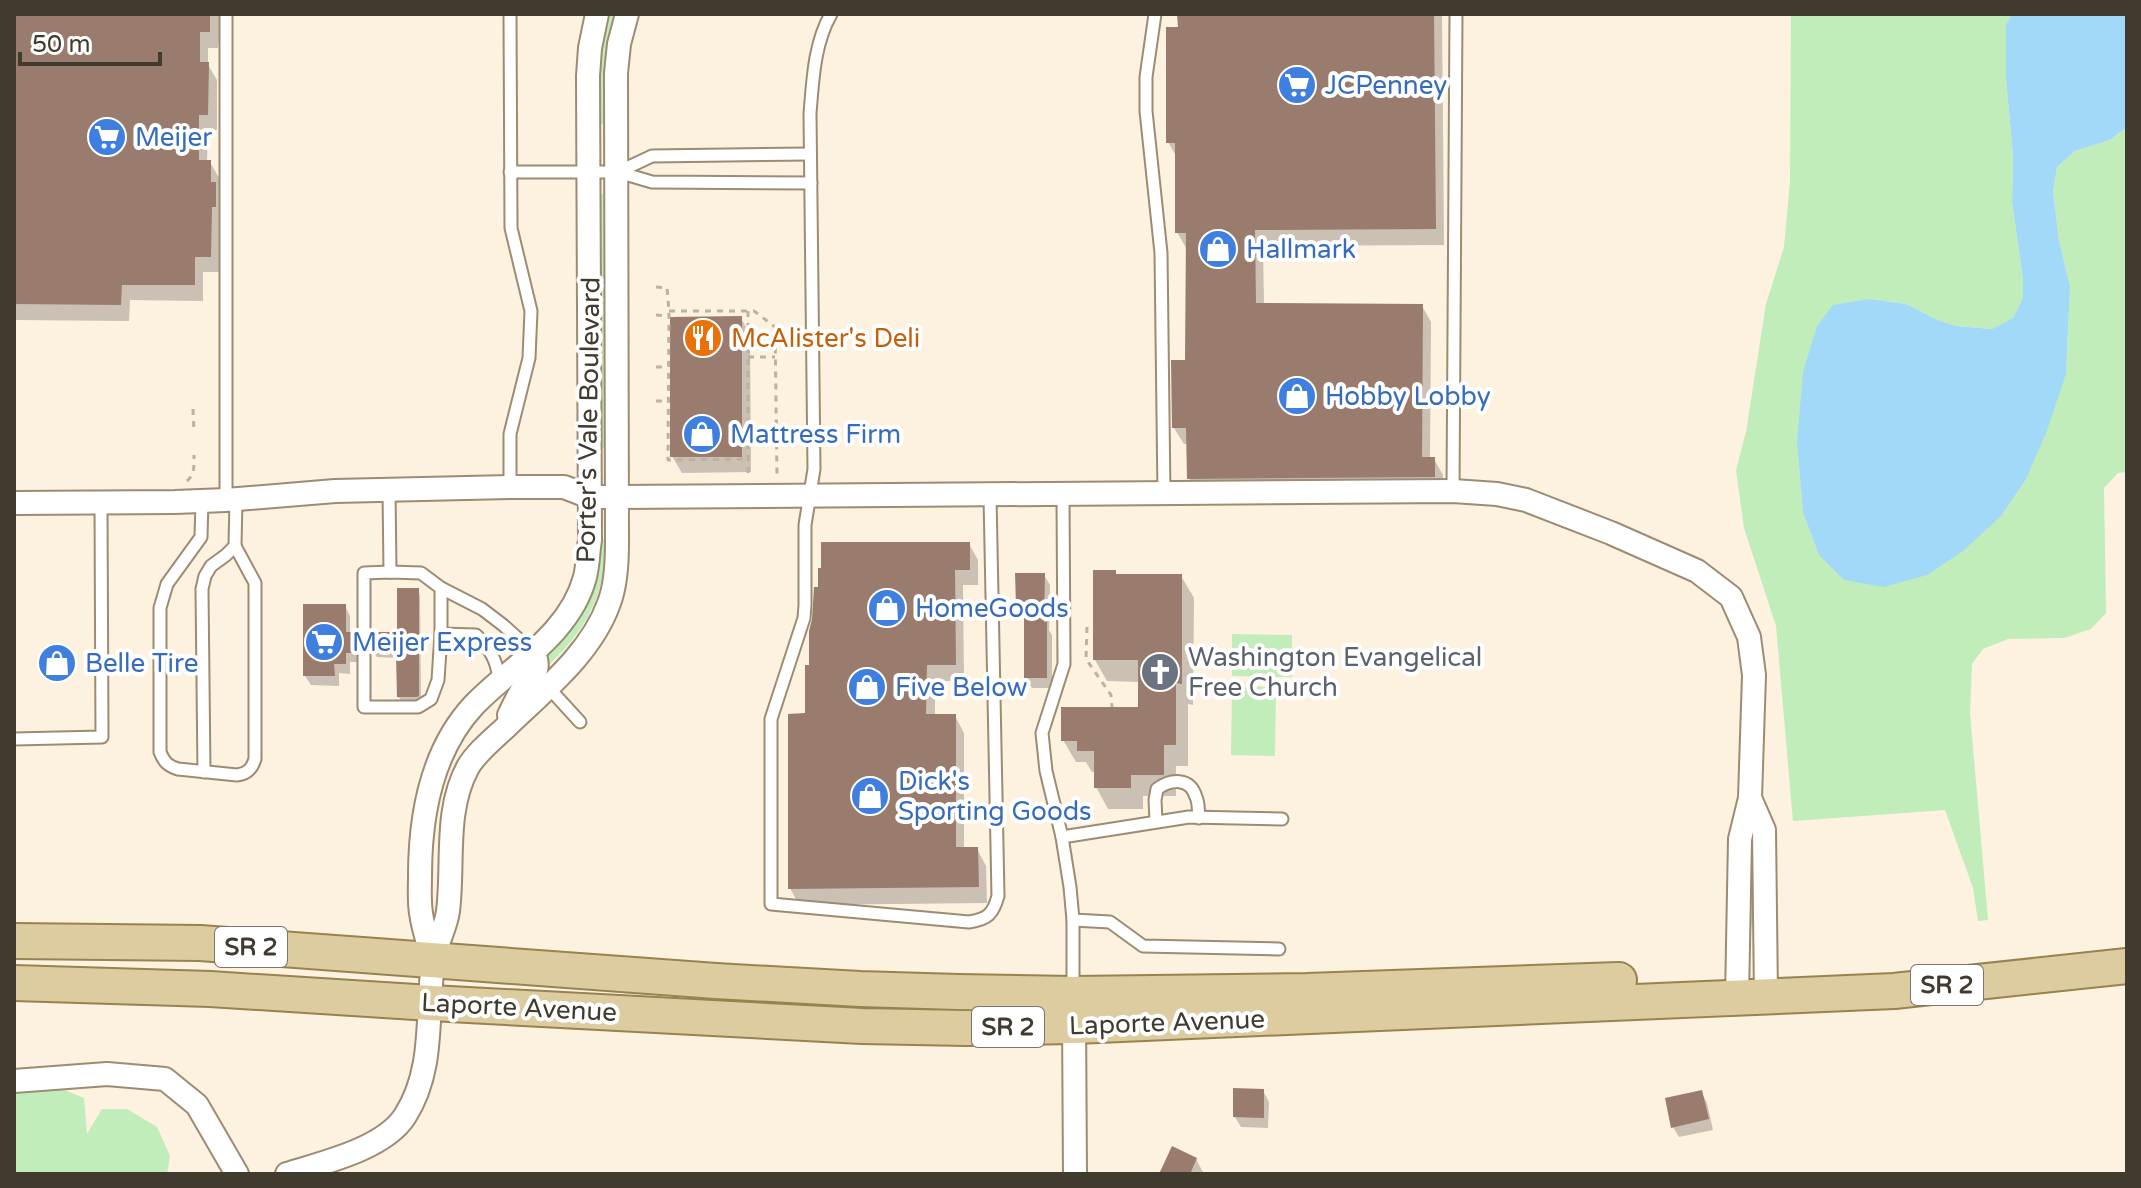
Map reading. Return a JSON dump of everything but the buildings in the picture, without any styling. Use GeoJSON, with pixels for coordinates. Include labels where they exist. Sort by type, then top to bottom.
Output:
{"type":"FeatureCollection","features":[{"type":"Feature","properties":{"kind":"main road","name":"Laporte Avenue"},"geometry":{"type":"LineString","coordinates":[[14,941],[200,943],[860,989],[1074,1010]]}},
{"type":"Feature","properties":{"kind":"main road","name":"Laporte Avenue"},"geometry":{"type":"LineString","coordinates":[[1752,987],[1998,962],[2127,954]]}},
{"type":"Feature","properties":{"kind":"main road","name":"Laporte Avenue"},"geometry":{"type":"LineString","coordinates":[[14,983],[210,989],[862,1026],[966,1028],[1074,1010],[1752,987],[1894,991],[2127,966]]}},
{"type":"Feature","properties":{"kind":"street","name":"Porter's Vale Boulevard"},"geometry":{"type":"LineString","coordinates":[[433,961],[420,912],[423,816],[432,779],[447,741],[472,707],[534,653],[561,623],[576,601],[585,577],[590,540],[588,76],[597,14]]}},
{"type":"Feature","properties":{"kind":"street","name":"Porter's Vale Boulevard"},"geometry":{"type":"LineString","coordinates":[[287,1174],[380,1139],[403,1120],[416,1097],[425,1072],[433,961],[448,913],[457,795],[469,765],[577,657],[596,630],[610,602],[617,561],[616,73],[627,14]]}},
{"type":"Feature","properties":{"kind":"street"},"geometry":{"type":"LineString","coordinates":[[14,503],[202,501],[335,491],[510,487],[564,487],[590,497],[1453,491],[1497,494],[1526,500],[1697,571],[1731,597],[1749,637],[1754,675],[1750,798],[1764,830],[1752,987]]}},
{"type":"Feature","properties":{"kind":"street"},"geometry":{"type":"LineString","coordinates":[[502,731],[523,687],[535,674],[538,665],[534,653]]}},
{"type":"Feature","properties":{"kind":"street"},"geometry":{"type":"LineString","coordinates":[[1074,1010],[1075,1174]]}},
{"type":"Feature","properties":{"kind":"street"},"geometry":{"type":"LineString","coordinates":[[14,1081],[107,1074],[165,1079],[197,1105],[237,1174]]}},
{"type":"Feature","properties":{"kind":"lane"},"geometry":{"type":"LineString","coordinates":[[202,501],[201,537],[167,584],[160,608],[160,752],[163,760],[178,769],[237,775],[249,770],[255,759],[255,583],[235,546],[231,500],[226,14]]}},
{"type":"Feature","properties":{"kind":"lane"},"geometry":{"type":"LineString","coordinates":[[510,14],[511,228],[531,311],[529,358],[510,434],[510,487]]}},
{"type":"Feature","properties":{"kind":"lane"},"geometry":{"type":"LineString","coordinates":[[831,14],[823,29],[815,63],[810,113],[814,469],[805,525],[804,618],[771,719],[771,904],[969,922],[985,920],[994,912],[998,896],[990,496]]}},
{"type":"Feature","properties":{"kind":"lane"},"geometry":{"type":"LineString","coordinates":[[1155,14],[1146,77],[1146,111],[1161,253],[1164,495]]}},
{"type":"Feature","properties":{"kind":"lane"},"geometry":{"type":"LineString","coordinates":[[1453,491],[1456,14]]}},
{"type":"Feature","properties":{"kind":"lane"},"geometry":{"type":"LineString","coordinates":[[618,172],[652,156],[810,154]]}},
{"type":"Feature","properties":{"kind":"lane"},"geometry":{"type":"LineString","coordinates":[[510,172],[618,172],[652,182],[811,183]]}},
{"type":"Feature","properties":{"kind":"lane"},"geometry":{"type":"LineString","coordinates":[[389,490],[390,572]]}},
{"type":"Feature","properties":{"kind":"lane"},"geometry":{"type":"LineString","coordinates":[[1063,495],[1064,664],[1042,733],[1046,771],[1062,837],[1073,920],[1074,1010]]}},
{"type":"Feature","properties":{"kind":"lane"},"geometry":{"type":"LineString","coordinates":[[14,739],[102,737],[101,503]]}},
{"type":"Feature","properties":{"kind":"lane"},"geometry":{"type":"LineString","coordinates":[[204,772],[202,589],[211,566],[235,546]]}},
{"type":"Feature","properties":{"kind":"lane"},"geometry":{"type":"LineString","coordinates":[[441,588],[438,680],[431,699],[418,707],[364,707],[364,573],[421,573],[441,588],[482,609],[534,653]]}},
{"type":"Feature","properties":{"kind":"lane"},"geometry":{"type":"LineString","coordinates":[[441,634],[476,635],[490,649],[499,682]]}},
{"type":"Feature","properties":{"kind":"lane"},"geometry":{"type":"LineString","coordinates":[[548,686],[580,722]]}},
{"type":"Feature","properties":{"kind":"lane"},"geometry":{"type":"LineString","coordinates":[[1156,821],[1157,789],[1167,782],[1180,781],[1190,787],[1196,797],[1199,818]]}},
{"type":"Feature","properties":{"kind":"lane"},"geometry":{"type":"LineString","coordinates":[[1062,837],[1156,821],[1282,819]]}},
{"type":"Feature","properties":{"kind":"lane"},"geometry":{"type":"LineString","coordinates":[[1073,920],[1110,922],[1143,946],[1279,949]]}},
{"type":"Feature","properties":{"kind":"path"},"geometry":{"type":"LineString","coordinates":[[656,287],[667,288],[669,313],[668,460],[748,459]]}},
{"type":"Feature","properties":{"kind":"path"},"geometry":{"type":"LineString","coordinates":[[748,311],[748,481]]}},
{"type":"Feature","properties":{"kind":"path"},"geometry":{"type":"LineString","coordinates":[[656,315],[754,311],[775,327],[777,481]]}},
{"type":"Feature","properties":{"kind":"path"},"geometry":{"type":"LineString","coordinates":[[748,357],[775,357]]}},
{"type":"Feature","properties":{"kind":"path"},"geometry":{"type":"LineString","coordinates":[[656,367],[668,367]]}},
{"type":"Feature","properties":{"kind":"path"},"geometry":{"type":"LineString","coordinates":[[656,401],[668,401]]}},
{"type":"Feature","properties":{"kind":"path"},"geometry":{"type":"LineString","coordinates":[[193,409],[194,431]]}},
{"type":"Feature","properties":{"kind":"path"},"geometry":{"type":"LineString","coordinates":[[186,481],[194,470],[194,455]]}},
{"type":"Feature","properties":{"kind":"path"},"geometry":{"type":"LineString","coordinates":[[1087,627],[1086,659],[1111,695],[1112,707]]}},
{"type":"Feature","properties":{"kind":"green space"},"geometry":{"type":"Polygon","coordinates":[[[608,14],[615,14],[606,53],[606,124],[599,124],[601,46],[608,14]]]}},
{"type":"Feature","properties":{"kind":"green space"},"geometry":{"type":"Polygon","coordinates":[[[1791,14],[2012,14],[2006,24],[2006,79],[2013,155],[2012,202],[2023,298],[2013,318],[1992,329],[1956,326],[1936,320],[1906,304],[1869,299],[1797,443],[1803,513],[1819,555],[2066,374],[2070,287],[2059,240],[2053,192],[2057,167],[2075,151],[2110,140],[2127,127],[2127,472],[2118,473],[2104,488],[2106,613],[2091,629],[2064,638],[2008,639],[1983,649],[1972,664],[1970,713],[1988,920],[1978,921],[1973,888],[1945,810],[1793,821],[1776,626],[1744,528],[1736,470],[1746,432],[1766,304],[1784,247],[1790,182],[1791,14]]]}},
{"type":"Feature","properties":{"kind":"green space"},"geometry":{"type":"Polygon","coordinates":[[[598,196],[606,197],[606,447],[603,449],[599,446],[598,196]]]}},
{"type":"Feature","properties":{"kind":"green space"},"geometry":{"type":"Polygon","coordinates":[[[603,539],[606,541],[605,560],[592,608],[575,637],[547,664],[546,654],[583,609],[593,588],[603,539]]]}},
{"type":"Feature","properties":{"kind":"green space"},"geometry":{"type":"Polygon","coordinates":[[[1232,634],[1292,635],[1292,677],[1232,676],[1232,634]]]}},
{"type":"Feature","properties":{"kind":"green space"},"geometry":{"type":"Polygon","coordinates":[[[1232,686],[1276,687],[1275,756],[1231,755],[1232,686]]]}},
{"type":"Feature","properties":{"kind":"green space"},"geometry":{"type":"Polygon","coordinates":[[[1750,831],[1754,831],[1753,928],[1750,924],[1750,831]]]}},
{"type":"Feature","properties":{"kind":"green space"},"geometry":{"type":"Polygon","coordinates":[[[62,1089],[84,1098],[87,1134],[102,1109],[127,1109],[157,1127],[170,1156],[167,1174],[14,1174],[14,1093],[62,1089]]]}},
{"type":"Feature","properties":{"kind":"water"},"geometry":{"type":"Polygon","coordinates":[[[2012,14],[2127,14],[2127,127],[2110,140],[2075,151],[2057,167],[2053,192],[2059,240],[2070,287],[2066,374],[2026,479],[2001,516],[1963,551],[1927,575],[1884,587],[1844,580],[1819,555],[1803,513],[1797,443],[1803,372],[1817,326],[1833,305],[1869,299],[1906,304],[1956,326],[1992,329],[2013,318],[2023,298],[2023,279],[2012,202],[2013,155],[2006,79],[2006,24],[2012,14]]]}},
{"type":"Feature","properties":{"kind":"place","name":"JCPenney"},"geometry":{"type":"Point","coordinates":[1297,85]}},
{"type":"Feature","properties":{"kind":"place","name":"Meijer"},"geometry":{"type":"Point","coordinates":[107,137]}},
{"type":"Feature","properties":{"kind":"place","name":"Hallmark"},"geometry":{"type":"Point","coordinates":[1218,249]}},
{"type":"Feature","properties":{"kind":"place","name":"McAlister's Deli"},"geometry":{"type":"Point","coordinates":[703,338]}},
{"type":"Feature","properties":{"kind":"place","name":"Hobby Lobby"},"geometry":{"type":"Point","coordinates":[1297,396]}},
{"type":"Feature","properties":{"kind":"place","name":"Mattress Firm"},"geometry":{"type":"Point","coordinates":[702,434]}},
{"type":"Feature","properties":{"kind":"place","name":"HomeGoods"},"geometry":{"type":"Point","coordinates":[887,608]}},
{"type":"Feature","properties":{"kind":"place","name":"Meijer Express"},"geometry":{"type":"Point","coordinates":[324,642]}},
{"type":"Feature","properties":{"kind":"place","name":"Belle Tire"},"geometry":{"type":"Point","coordinates":[57,663]}},
{"type":"Feature","properties":{"kind":"place","name":"Washington Evangelical Free Church"},"geometry":{"type":"Point","coordinates":[1160,672]}},
{"type":"Feature","properties":{"kind":"place","name":"Five Below"},"geometry":{"type":"Point","coordinates":[867,687]}},
{"type":"Feature","properties":{"kind":"place","name":"Dick's Sporting Goods"},"geometry":{"type":"Point","coordinates":[870,796]}}]}
